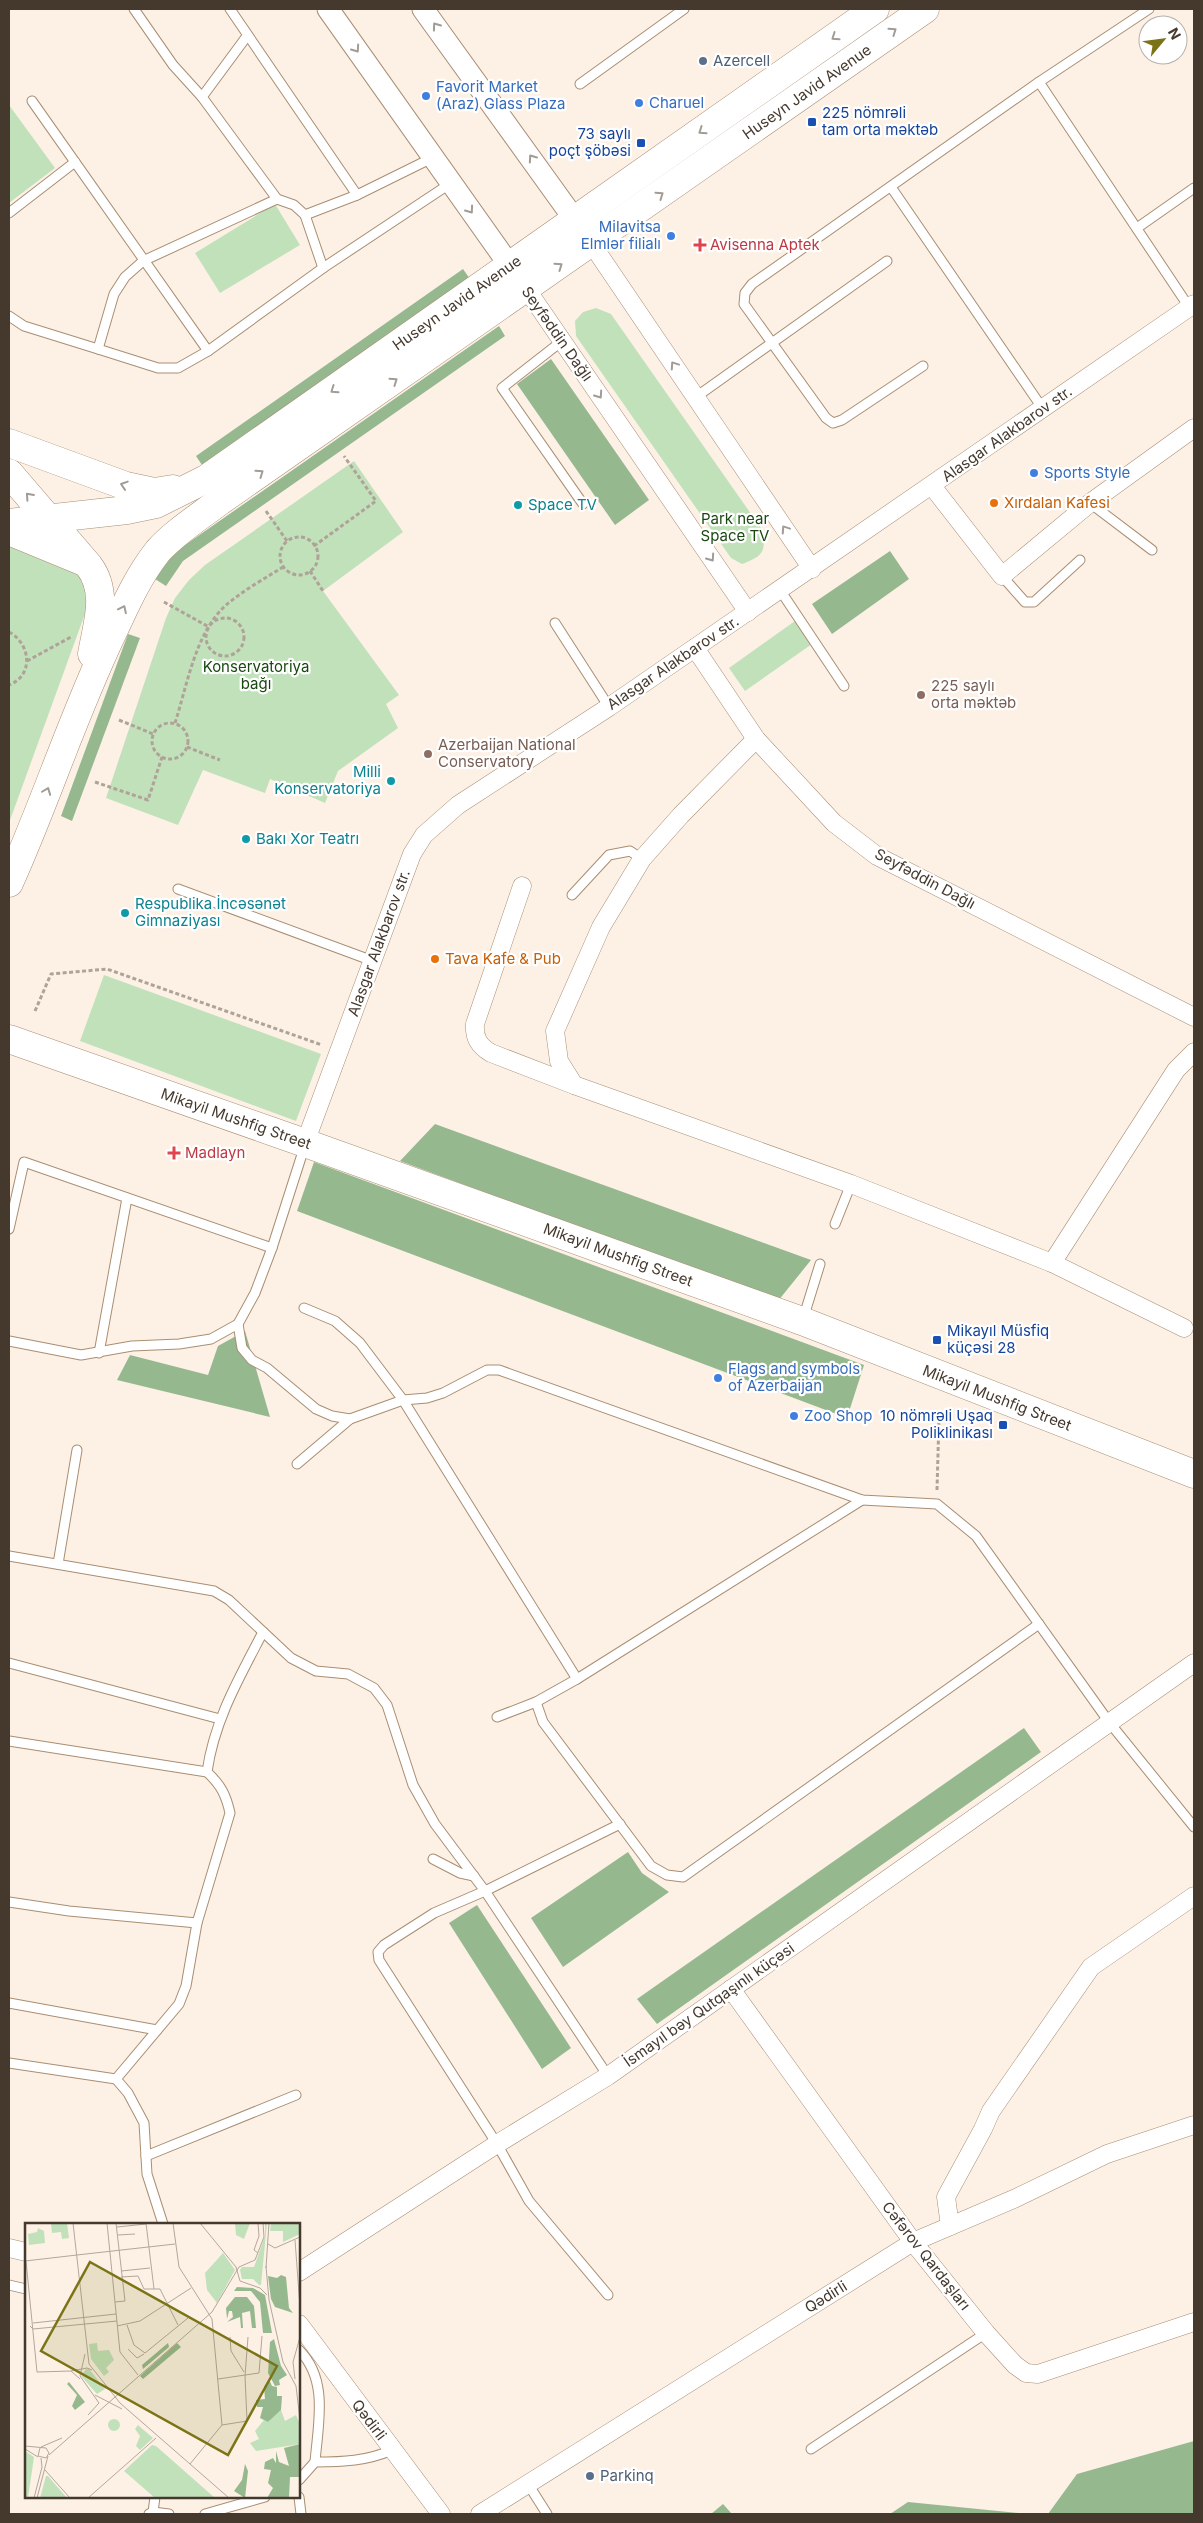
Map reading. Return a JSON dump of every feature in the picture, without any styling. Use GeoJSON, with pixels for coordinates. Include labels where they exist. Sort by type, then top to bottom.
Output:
{"type":"FeatureCollection","features":[{"type":"Feature","properties":{"kind":"main road","name":"Huseyn Javid Avenue"},"geometry":{"type":"LineString","coordinates":[[213,490],[510,266],[875,9]]}},
{"type":"Feature","properties":{"kind":"main road","name":"Huseyn Javid Avenue"},"geometry":{"type":"LineString","coordinates":[[9,523],[156,504],[213,490],[526,289],[925,9]]}},
{"type":"Feature","properties":{"kind":"main road"},"geometry":{"type":"LineString","coordinates":[[9,443],[139,489],[165,491],[213,490]]}},
{"type":"Feature","properties":{"kind":"main road"},"geometry":{"type":"LineString","coordinates":[[9,473],[89,566],[98,582],[101,600],[86,687]]}},
{"type":"Feature","properties":{"kind":"main road"},"geometry":{"type":"LineString","coordinates":[[9,878],[29,836],[86,687],[143,572],[158,551],[175,535],[213,490]]}},
{"type":"Feature","properties":{"kind":"main road"},"geometry":{"type":"LineString","coordinates":[[9,531],[89,566]]}},
{"type":"Feature","properties":{"kind":"main road"},"geometry":{"type":"LineString","coordinates":[[9,1027],[36,1051]]}},
{"type":"Feature","properties":{"kind":"main road"},"geometry":{"type":"LineString","coordinates":[[9,1039],[36,1051]]}},
{"type":"Feature","properties":{"kind":"main road"},"geometry":{"type":"LineString","coordinates":[[9,1046],[36,1051]]}},
{"type":"Feature","properties":{"kind":"main road","name":"Mikayil Mushfig Street"},"geometry":{"type":"LineString","coordinates":[[36,1051],[305,1143],[802,1321],[1194,1474]]}},
{"type":"Feature","properties":{"kind":"street","name":"Seyfəddin Dağlı"},"geometry":{"type":"LineString","coordinates":[[328,9],[510,266],[748,612]]}},
{"type":"Feature","properties":{"kind":"street"},"geometry":{"type":"LineString","coordinates":[[424,9],[592,244],[812,569]]}},
{"type":"Feature","properties":{"kind":"street","name":"Alasgar Alakbarov str."},"geometry":{"type":"LineString","coordinates":[[305,1143],[412,854],[424,835],[458,805],[609,707],[812,569],[1192,306]]}},
{"type":"Feature","properties":{"kind":"street"},"geometry":{"type":"LineString","coordinates":[[932,486],[1002,576],[1090,503],[1194,428]]}},
{"type":"Feature","properties":{"kind":"street","name":"Seyfəddin Dağlı"},"geometry":{"type":"LineString","coordinates":[[695,648],[756,739],[834,823],[877,856],[1194,1017]]}},
{"type":"Feature","properties":{"kind":"street"},"geometry":{"type":"LineString","coordinates":[[574,1085],[559,1061],[555,1031],[601,927],[642,859],[681,815],[756,739]]}},
{"type":"Feature","properties":{"kind":"street"},"geometry":{"type":"LineString","coordinates":[[522,886],[475,1024],[476,1038],[482,1048],[574,1085],[850,1184],[1052,1263],[1184,1328]]}},
{"type":"Feature","properties":{"kind":"street"},"geometry":{"type":"LineString","coordinates":[[1052,1263],[1176,1070],[1194,1052]]}},
{"type":"Feature","properties":{"kind":"street","name":"İsmayıl bəy Qutqaşınlı küçəsi"},"geometry":{"type":"LineString","coordinates":[[300,2271],[497,2144],[608,2076],[1194,1663]]}},
{"type":"Feature","properties":{"kind":"street"},"geometry":{"type":"LineString","coordinates":[[950,2226],[946,2197],[983,2129],[990,2110],[1091,1967],[1194,1896]]}},
{"type":"Feature","properties":{"kind":"street","name":"Cəfərov Qardaşları"},"geometry":{"type":"LineString","coordinates":[[731,1989],[913,2242],[986,2333],[1015,2365],[1026,2373],[1038,2374],[1194,2322]]}},
{"type":"Feature","properties":{"kind":"street","name":"Qədirli"},"geometry":{"type":"LineString","coordinates":[[480,2514],[913,2242],[1016,2198],[1107,2154],[1194,2124]]}},
{"type":"Feature","properties":{"kind":"street"},"geometry":{"type":"LineString","coordinates":[[9,2248],[25,2252]]}},
{"type":"Feature","properties":{"kind":"street","name":"Qədirli"},"geometry":{"type":"LineString","coordinates":[[300,2325],[441,2514]]}},
{"type":"Feature","properties":{"kind":"lane"},"geometry":{"type":"LineString","coordinates":[[134,9],[173,64],[202,97],[277,199],[294,205],[305,215],[323,268]]}},
{"type":"Feature","properties":{"kind":"lane"},"geometry":{"type":"LineString","coordinates":[[230,9],[357,195]]}},
{"type":"Feature","properties":{"kind":"lane"},"geometry":{"type":"LineString","coordinates":[[580,84],[684,9]]}},
{"type":"Feature","properties":{"kind":"lane"},"geometry":{"type":"LineString","coordinates":[[924,366],[842,420],[833,423],[826,418],[744,304],[744,293],[752,284],[1039,82],[1149,9]]}},
{"type":"Feature","properties":{"kind":"lane"},"geometry":{"type":"LineString","coordinates":[[202,97],[247,36]]}},
{"type":"Feature","properties":{"kind":"lane"},"geometry":{"type":"LineString","coordinates":[[1039,82],[1192,306]]}},
{"type":"Feature","properties":{"kind":"lane"},"geometry":{"type":"LineString","coordinates":[[32,101],[208,351]]}},
{"type":"Feature","properties":{"kind":"lane"},"geometry":{"type":"LineString","coordinates":[[305,215],[357,195],[432,158]]}},
{"type":"Feature","properties":{"kind":"lane"},"geometry":{"type":"LineString","coordinates":[[9,213],[75,162]]}},
{"type":"Feature","properties":{"kind":"lane"},"geometry":{"type":"LineString","coordinates":[[9,316],[24,326],[98,350],[165,368],[178,368],[208,351],[323,268],[451,183]]}},
{"type":"Feature","properties":{"kind":"lane"},"geometry":{"type":"LineString","coordinates":[[891,187],[1043,409]]}},
{"type":"Feature","properties":{"kind":"lane"},"geometry":{"type":"LineString","coordinates":[[1137,228],[1194,188]]}},
{"type":"Feature","properties":{"kind":"lane"},"geometry":{"type":"LineString","coordinates":[[98,350],[114,294],[125,277],[143,261],[277,199]]}},
{"type":"Feature","properties":{"kind":"lane"},"geometry":{"type":"LineString","coordinates":[[696,397],[887,261]]}},
{"type":"Feature","properties":{"kind":"lane"},"geometry":{"type":"LineString","coordinates":[[562,341],[502,388],[582,504]]}},
{"type":"Feature","properties":{"kind":"lane"},"geometry":{"type":"LineString","coordinates":[[1090,503],[1152,550]]}},
{"type":"Feature","properties":{"kind":"lane"},"geometry":{"type":"LineString","coordinates":[[1002,576],[1025,602],[1034,602],[1080,560]]}},
{"type":"Feature","properties":{"kind":"lane"},"geometry":{"type":"LineString","coordinates":[[780,590],[844,686]]}},
{"type":"Feature","properties":{"kind":"lane"},"geometry":{"type":"LineString","coordinates":[[555,624],[609,707]]}},
{"type":"Feature","properties":{"kind":"lane"},"geometry":{"type":"LineString","coordinates":[[572,895],[609,855],[630,851],[642,859]]}},
{"type":"Feature","properties":{"kind":"lane"},"geometry":{"type":"LineString","coordinates":[[178,889],[373,961]]}},
{"type":"Feature","properties":{"kind":"lane"},"geometry":{"type":"LineString","coordinates":[[9,1341],[81,1354],[99,1353],[132,1346],[179,1344],[210,1339],[238,1324],[256,1293],[305,1143]]}},
{"type":"Feature","properties":{"kind":"lane"},"geometry":{"type":"LineString","coordinates":[[9,1229],[24,1162],[272,1248]]}},
{"type":"Feature","properties":{"kind":"lane"},"geometry":{"type":"LineString","coordinates":[[835,1224],[850,1184]]}},
{"type":"Feature","properties":{"kind":"lane"},"geometry":{"type":"LineString","coordinates":[[99,1353],[127,1198]]}},
{"type":"Feature","properties":{"kind":"lane"},"geometry":{"type":"LineString","coordinates":[[802,1321],[820,1264]]}},
{"type":"Feature","properties":{"kind":"lane"},"geometry":{"type":"LineString","coordinates":[[304,1308],[335,1321],[360,1343],[404,1400],[577,1679]]}},
{"type":"Feature","properties":{"kind":"lane"},"geometry":{"type":"LineString","coordinates":[[238,1324],[242,1348],[252,1360],[267,1368],[316,1408],[332,1416],[350,1419]]}},
{"type":"Feature","properties":{"kind":"lane"},"geometry":{"type":"LineString","coordinates":[[297,1464],[350,1419],[404,1400],[427,1398],[443,1393],[487,1370],[499,1370],[862,1500],[937,1504],[976,1536],[1109,1722],[1194,1827]]}},
{"type":"Feature","properties":{"kind":"lane"},"geometry":{"type":"LineString","coordinates":[[58,1564],[77,1450]]}},
{"type":"Feature","properties":{"kind":"lane"},"geometry":{"type":"LineString","coordinates":[[497,1717],[536,1702],[577,1679],[862,1500]]}},
{"type":"Feature","properties":{"kind":"lane"},"geometry":{"type":"LineString","coordinates":[[9,1556],[214,1591],[229,1600],[291,1658],[316,1671],[348,1674],[374,1688],[387,1705],[413,1785],[435,1824],[474,1876],[608,2076]]}},
{"type":"Feature","properties":{"kind":"lane"},"geometry":{"type":"LineString","coordinates":[[536,1702],[543,1722],[651,1866],[667,1875],[683,1877],[1039,1624]]}},
{"type":"Feature","properties":{"kind":"lane"},"geometry":{"type":"LineString","coordinates":[[208,1772],[211,1747],[231,1691],[263,1632]]}},
{"type":"Feature","properties":{"kind":"lane"},"geometry":{"type":"LineString","coordinates":[[9,1664],[220,1719]]}},
{"type":"Feature","properties":{"kind":"lane"},"geometry":{"type":"LineString","coordinates":[[9,1741],[208,1772],[220,1784],[226,1796],[230,1813],[197,1923],[186,1986],[179,2004],[116,2079]]}},
{"type":"Feature","properties":{"kind":"lane"},"geometry":{"type":"LineString","coordinates":[[608,2295],[529,2201],[497,2144],[379,1960],[378,1952],[384,1945],[434,1912],[484,1891],[620,1824]]}},
{"type":"Feature","properties":{"kind":"lane"},"geometry":{"type":"LineString","coordinates":[[433,1859],[460,1873],[474,1876]]}},
{"type":"Feature","properties":{"kind":"lane"},"geometry":{"type":"LineString","coordinates":[[9,1902],[68,1911],[197,1923]]}},
{"type":"Feature","properties":{"kind":"lane"},"geometry":{"type":"LineString","coordinates":[[9,2003],[157,2030]]}},
{"type":"Feature","properties":{"kind":"lane"},"geometry":{"type":"LineString","coordinates":[[9,2063],[116,2079],[128,2093],[144,2123],[147,2174],[164,2223]]}},
{"type":"Feature","properties":{"kind":"lane"},"geometry":{"type":"LineString","coordinates":[[146,2156],[296,2095]]}},
{"type":"Feature","properties":{"kind":"lane"},"geometry":{"type":"LineString","coordinates":[[9,2285],[25,2289]]}},
{"type":"Feature","properties":{"kind":"lane"},"geometry":{"type":"LineString","coordinates":[[811,2449],[986,2333]]}},
{"type":"Feature","properties":{"kind":"lane"},"geometry":{"type":"LineString","coordinates":[[300,2351],[310,2361],[318,2382],[320,2410],[315,2462],[300,2479]]}},
{"type":"Feature","properties":{"kind":"lane"},"geometry":{"type":"LineString","coordinates":[[315,2462],[352,2462],[377,2457],[392,2450]]}},
{"type":"Feature","properties":{"kind":"lane"},"geometry":{"type":"LineString","coordinates":[[528,2484],[547,2514]]}},
{"type":"Feature","properties":{"kind":"lane"},"geometry":{"type":"LineString","coordinates":[[155,2498],[151,2513],[169,2514]]}},
{"type":"Feature","properties":{"kind":"lane"},"geometry":{"type":"LineString","coordinates":[[205,2514],[261,2498]]}},
{"type":"Feature","properties":{"kind":"lane"},"geometry":{"type":"LineString","coordinates":[[299,2498],[301,2514]]}},
{"type":"Feature","properties":{"kind":"path"},"geometry":{"type":"LineString","coordinates":[[314,546],[376,500],[344,456]]}},
{"type":"Feature","properties":{"kind":"path"},"geometry":{"type":"LineString","coordinates":[[266,511],[287,541]]}},
{"type":"Feature","properties":{"kind":"path"},"geometry":{"type":"LineString","coordinates":[[293,538],[305,538],[314,546],[317,559],[310,571],[305,574],[293,574],[283,567],[280,562],[281,550],[287,541],[293,538]]}},
{"type":"Feature","properties":{"kind":"path"},"geometry":{"type":"LineString","coordinates":[[175,724],[198,653],[217,614],[235,598],[283,567]]}},
{"type":"Feature","properties":{"kind":"path"},"geometry":{"type":"LineString","coordinates":[[310,571],[323,591]]}},
{"type":"Feature","properties":{"kind":"path"},"geometry":{"type":"LineString","coordinates":[[164,602],[209,627]]}},
{"type":"Feature","properties":{"kind":"path"},"geometry":{"type":"LineString","coordinates":[[224,618],[236,621],[243,632],[242,645],[238,651],[227,656],[215,653],[208,644],[209,627],[224,618]]}},
{"type":"Feature","properties":{"kind":"path"},"geometry":{"type":"LineString","coordinates":[[9,632],[23,642],[28,661]]}},
{"type":"Feature","properties":{"kind":"path"},"geometry":{"type":"LineString","coordinates":[[9,685],[20,678],[28,661],[78,633]]}},
{"type":"Feature","properties":{"kind":"path"},"geometry":{"type":"LineString","coordinates":[[119,720],[153,734]]}},
{"type":"Feature","properties":{"kind":"path"},"geometry":{"type":"LineString","coordinates":[[175,724],[180,726],[187,735],[187,747],[180,756],[174,758],[162,757],[153,748],[153,734],[160,726],[175,724]]}},
{"type":"Feature","properties":{"kind":"path"},"geometry":{"type":"LineString","coordinates":[[187,747],[220,760]]}},
{"type":"Feature","properties":{"kind":"path"},"geometry":{"type":"LineString","coordinates":[[95,782],[148,800],[162,757]]}},
{"type":"Feature","properties":{"kind":"path"},"geometry":{"type":"LineString","coordinates":[[36,1011],[51,974],[107,969],[328,1047]]}},
{"type":"Feature","properties":{"kind":"path"},"geometry":{"type":"LineString","coordinates":[[937,1504],[939,1418]]}},
{"type":"Feature","properties":{"kind":"green space"},"geometry":{"type":"Polygon","coordinates":[[[9,105],[55,168],[9,203],[9,105]]]}},
{"type":"Feature","properties":{"kind":"green space"},"geometry":{"type":"Polygon","coordinates":[[[275,204],[300,245],[220,293],[195,253],[275,204]]]}},
{"type":"Feature","properties":{"kind":"green space"},"geometry":{"type":"Polygon","coordinates":[[[463,269],[470,279],[202,465],[196,456],[463,269]]]}},
{"type":"Feature","properties":{"kind":"green space","name":"Park near Space TV"},"geometry":{"type":"Polygon","coordinates":[[[596,308],[611,314],[763,531],[763,549],[754,559],[742,564],[731,558],[576,336],[575,321],[583,312],[596,308]]]}},
{"type":"Feature","properties":{"kind":"green space"},"geometry":{"type":"Polygon","coordinates":[[[499,326],[505,336],[183,561],[166,586],[155,579],[175,552],[499,326]]]}},
{"type":"Feature","properties":{"kind":"green space"},"geometry":{"type":"Polygon","coordinates":[[[551,359],[649,500],[615,525],[517,384],[551,359]]]}},
{"type":"Feature","properties":{"kind":"green space","name":"Konservatoriya bağı"},"geometry":{"type":"Polygon","coordinates":[[[354,461],[403,532],[323,591],[399,695],[386,704],[398,728],[338,771],[325,803],[270,779],[265,793],[203,770],[178,825],[106,798],[166,618],[175,598],[189,580],[205,565],[354,461]]]}},
{"type":"Feature","properties":{"kind":"green space"},"geometry":{"type":"Polygon","coordinates":[[[9,542],[77,569],[90,600],[9,823],[9,542]]]}},
{"type":"Feature","properties":{"kind":"green space"},"geometry":{"type":"Polygon","coordinates":[[[890,551],[909,579],[832,634],[812,604],[890,551]]]}},
{"type":"Feature","properties":{"kind":"green space"},"geometry":{"type":"Polygon","coordinates":[[[795,621],[812,644],[745,691],[729,668],[795,621]]]}},
{"type":"Feature","properties":{"kind":"green space"},"geometry":{"type":"Polygon","coordinates":[[[128,634],[140,638],[72,821],[61,816],[128,634]]]}},
{"type":"Feature","properties":{"kind":"green space"},"geometry":{"type":"Polygon","coordinates":[[[104,975],[321,1054],[296,1121],[80,1041],[104,975]]]}},
{"type":"Feature","properties":{"kind":"green space"},"geometry":{"type":"Polygon","coordinates":[[[435,1124],[811,1260],[778,1301],[400,1161],[435,1124]]]}},
{"type":"Feature","properties":{"kind":"green space"},"geometry":{"type":"Polygon","coordinates":[[[314,1162],[864,1365],[847,1418],[297,1211],[314,1162]]]}},
{"type":"Feature","properties":{"kind":"green space"},"geometry":{"type":"Polygon","coordinates":[[[245,1331],[270,1417],[117,1380],[130,1355],[208,1375],[218,1346],[245,1331]]]}},
{"type":"Feature","properties":{"kind":"green space"},"geometry":{"type":"Polygon","coordinates":[[[1024,1728],[1041,1752],[657,2024],[637,1999],[1024,1728]]]}},
{"type":"Feature","properties":{"kind":"green space"},"geometry":{"type":"Polygon","coordinates":[[[628,1852],[642,1873],[669,1892],[563,1967],[531,1918],[628,1852]]]}},
{"type":"Feature","properties":{"kind":"green space"},"geometry":{"type":"Polygon","coordinates":[[[477,1905],[571,2048],[542,2069],[449,1923],[477,1905]]]}},
{"type":"Feature","properties":{"kind":"green space"},"geometry":{"type":"Polygon","coordinates":[[[1194,2441],[1194,2514],[1048,2514],[1077,2474],[1194,2441]]]}},
{"type":"Feature","properties":{"kind":"green space"},"geometry":{"type":"Polygon","coordinates":[[[908,2502],[1019,2513],[890,2514],[908,2502]]]}},
{"type":"Feature","properties":{"kind":"green space"},"geometry":{"type":"Polygon","coordinates":[[[723,2504],[732,2514],[711,2514],[723,2504]]]}},
{"type":"Feature","properties":{"kind":"place","name":"Azercell"},"geometry":{"type":"Point","coordinates":[703,61]}},
{"type":"Feature","properties":{"kind":"place","name":"Favorit Market (Araz) Glass Plaza"},"geometry":{"type":"Point","coordinates":[426,96]}},
{"type":"Feature","properties":{"kind":"place","name":"Charuel"},"geometry":{"type":"Point","coordinates":[639,103]}},
{"type":"Feature","properties":{"kind":"place","name":"225 nömrəli tam orta məktəb"},"geometry":{"type":"Point","coordinates":[812,122]}},
{"type":"Feature","properties":{"kind":"place","name":"73 saylı poçt şöbəsi"},"geometry":{"type":"Point","coordinates":[641,143]}},
{"type":"Feature","properties":{"kind":"place","name":"Milavitsa Elmlər filialı"},"geometry":{"type":"Point","coordinates":[671,236]}},
{"type":"Feature","properties":{"kind":"place","name":"Avisenna Aptek"},"geometry":{"type":"Point","coordinates":[700,245]}},
{"type":"Feature","properties":{"kind":"place","name":"Sports Style"},"geometry":{"type":"Point","coordinates":[1034,473]}},
{"type":"Feature","properties":{"kind":"place","name":"Xırdalan Kafesi"},"geometry":{"type":"Point","coordinates":[994,503]}},
{"type":"Feature","properties":{"kind":"place","name":"Space TV"},"geometry":{"type":"Point","coordinates":[518,505]}},
{"type":"Feature","properties":{"kind":"place","name":"225 saylı orta məktəb"},"geometry":{"type":"Point","coordinates":[921,695]}},
{"type":"Feature","properties":{"kind":"place","name":"Azerbaijan National Conservatory"},"geometry":{"type":"Point","coordinates":[428,754]}},
{"type":"Feature","properties":{"kind":"place","name":"Milli Konservatoriya"},"geometry":{"type":"Point","coordinates":[391,781]}},
{"type":"Feature","properties":{"kind":"place","name":"Bakı Xor Teatrı"},"geometry":{"type":"Point","coordinates":[246,839]}},
{"type":"Feature","properties":{"kind":"place","name":"Respublika İncəsənət Gimnaziyası"},"geometry":{"type":"Point","coordinates":[125,913]}},
{"type":"Feature","properties":{"kind":"place","name":"Tava Kafe & Pub"},"geometry":{"type":"Point","coordinates":[435,959]}},
{"type":"Feature","properties":{"kind":"place","name":"Madlayn"},"geometry":{"type":"Point","coordinates":[174,1153]}},
{"type":"Feature","properties":{"kind":"place","name":"Mikayıl Müsfiq küçəsi 28"},"geometry":{"type":"Point","coordinates":[937,1340]}},
{"type":"Feature","properties":{"kind":"place","name":"Flags and symbols of Azerbaijan"},"geometry":{"type":"Point","coordinates":[718,1378]}},
{"type":"Feature","properties":{"kind":"place","name":"Zoo Shop"},"geometry":{"type":"Point","coordinates":[794,1416]}},
{"type":"Feature","properties":{"kind":"place","name":"10 nömrəli Uşaq Poliklinikası"},"geometry":{"type":"Point","coordinates":[1003,1425]}},
{"type":"Feature","properties":{"kind":"place","name":"Parkinq"},"geometry":{"type":"Point","coordinates":[590,2476]}}]}
